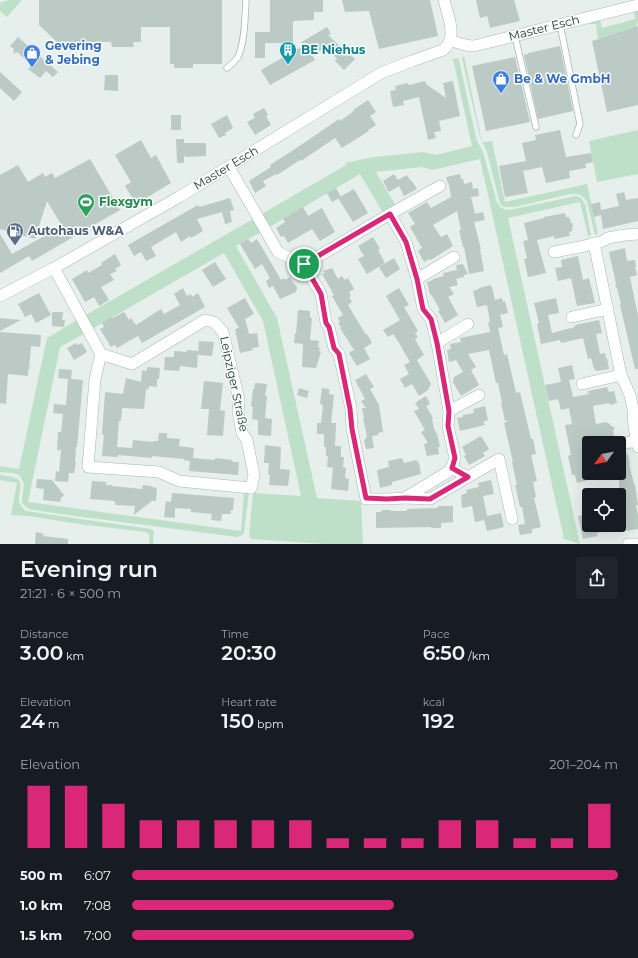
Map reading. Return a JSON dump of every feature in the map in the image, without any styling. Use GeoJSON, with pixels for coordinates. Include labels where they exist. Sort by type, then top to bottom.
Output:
{"type":"FeatureCollection","features":[{"type":"Feature","properties":{"kind":"street"},"geometry":{"type":"LineString","coordinates":[[444,0],[452,35],[450,40]]}},
{"type":"Feature","properties":{"kind":"street","name":"Master Esch"},"geometry":{"type":"LineString","coordinates":[[0,296],[54,268],[179,197],[381,73],[443,50],[450,40],[464,45],[474,46],[638,4]]}},
{"type":"Feature","properties":{"kind":"street"},"geometry":{"type":"LineString","coordinates":[[229,167],[278,252],[304,264],[321,294],[326,323],[329,327],[334,348],[339,354],[366,498],[430,499],[499,459],[512,519]]}},
{"type":"Feature","properties":{"kind":"street"},"geometry":{"type":"LineString","coordinates":[[304,264],[440,186]]}},
{"type":"Feature","properties":{"kind":"street"},"geometry":{"type":"LineString","coordinates":[[390,214],[406,242],[417,279],[423,309],[431,319],[437,343],[449,411],[448,426],[455,458],[451,470],[405,498]]}},
{"type":"Feature","properties":{"kind":"street"},"geometry":{"type":"LineString","coordinates":[[554,252],[570,248],[574,249],[625,234],[638,234]]}},
{"type":"Feature","properties":{"kind":"street"},"geometry":{"type":"LineString","coordinates":[[594,243],[621,375],[630,395],[636,416],[634,427],[637,444],[626,444]]}},
{"type":"Feature","properties":{"kind":"street"},"geometry":{"type":"LineString","coordinates":[[417,279],[454,257]]}},
{"type":"Feature","properties":{"kind":"street"},"geometry":{"type":"LineString","coordinates":[[54,268],[101,354]]}},
{"type":"Feature","properties":{"kind":"street"},"geometry":{"type":"LineString","coordinates":[[572,317],[608,309]]}},
{"type":"Feature","properties":{"kind":"street","name":"Leipziger Straße"},"geometry":{"type":"LineString","coordinates":[[205,320],[214,322],[224,332],[239,400],[238,412],[242,432],[247,440],[254,475],[251,488],[179,481],[160,472],[88,467],[95,379],[101,354],[132,364],[205,320]]}},
{"type":"Feature","properties":{"kind":"street"},"geometry":{"type":"LineString","coordinates":[[437,343],[468,324]]}},
{"type":"Feature","properties":{"kind":"street"},"geometry":{"type":"LineString","coordinates":[[582,384],[621,375]]}},
{"type":"Feature","properties":{"kind":"street"},"geometry":{"type":"LineString","coordinates":[[449,411],[479,395]]}},
{"type":"Feature","properties":{"kind":"street"},"geometry":{"type":"LineString","coordinates":[[452,468],[468,477]]}},
{"type":"Feature","properties":{"kind":"street"},"geometry":{"type":"LineString","coordinates":[[628,544],[638,544]]}},
{"type":"Feature","properties":{"kind":"lane"},"geometry":{"type":"LineString","coordinates":[[227,68],[237,58],[240,51],[244,32],[246,0]]}},
{"type":"Feature","properties":{"kind":"lane"},"geometry":{"type":"LineString","coordinates":[[560,24],[580,124],[576,136]]}},
{"type":"Feature","properties":{"kind":"lane"},"geometry":{"type":"LineString","coordinates":[[515,36],[536,127]]}},
{"type":"Feature","properties":{"kind":"green space"},"geometry":{"type":"Polygon","coordinates":[[[9,0],[22,0],[7,17],[0,11],[0,3],[9,0]]]}},
{"type":"Feature","properties":{"kind":"green space"},"geometry":{"type":"Polygon","coordinates":[[[638,10],[638,21],[636,27],[598,39],[596,24],[591,24],[589,22],[600,20],[602,28],[635,19],[634,11],[638,10]]]}},
{"type":"Feature","properties":{"kind":"green space"},"geometry":{"type":"Polygon","coordinates":[[[464,56],[482,141],[462,58],[464,56]]]}},
{"type":"Feature","properties":{"kind":"green space"},"geometry":{"type":"Polygon","coordinates":[[[457,58],[459,60],[477,141],[483,152],[499,206],[509,210],[576,196],[581,198],[585,204],[591,235],[588,236],[580,202],[508,218],[580,544],[564,539],[480,159],[433,170],[422,167],[376,172],[396,206],[383,213],[360,174],[268,228],[260,215],[346,165],[345,163],[374,157],[423,152],[436,155],[472,146],[453,59],[457,58]]]}},
{"type":"Feature","properties":{"kind":"green space"},"geometry":{"type":"Polygon","coordinates":[[[638,130],[638,174],[597,182],[589,141],[638,130]]]}},
{"type":"Feature","properties":{"kind":"green space"},"geometry":{"type":"Polygon","coordinates":[[[492,141],[505,202],[587,184],[598,234],[595,235],[587,202],[578,194],[570,194],[515,207],[504,207],[500,204],[487,152],[482,142],[492,141]]]}},
{"type":"Feature","properties":{"kind":"green space"},"geometry":{"type":"Polygon","coordinates":[[[253,219],[261,232],[236,246],[277,318],[317,498],[361,501],[363,544],[325,544],[251,539],[249,536],[253,493],[301,496],[263,321],[224,253],[92,329],[84,316],[253,219]]]}},
{"type":"Feature","properties":{"kind":"green space"},"geometry":{"type":"Polygon","coordinates":[[[77,320],[85,333],[60,347],[28,502],[241,531],[244,491],[249,492],[244,533],[242,535],[237,537],[60,514],[29,509],[22,503],[24,484],[20,476],[12,473],[0,472],[0,466],[19,469],[47,338],[77,320]]]}},
{"type":"Feature","properties":{"kind":"green space"},"geometry":{"type":"Polygon","coordinates":[[[0,475],[13,477],[19,480],[19,500],[20,504],[26,511],[151,529],[154,531],[153,544],[149,544],[149,535],[146,532],[29,516],[11,515],[17,483],[0,480],[0,475]]]}},
{"type":"Feature","properties":{"kind":"building"},"geometry":{"type":"Polygon","coordinates":[[[39,0],[222,0],[222,64],[193,64],[193,68],[174,68],[174,64],[170,64],[170,27],[141,27],[141,42],[133,42],[134,47],[112,47],[111,42],[57,42],[39,25],[39,0]]]}},
{"type":"Feature","properties":{"kind":"building"},"geometry":{"type":"Polygon","coordinates":[[[270,0],[323,0],[323,12],[314,12],[314,20],[293,21],[293,43],[265,43],[265,58],[255,58],[255,32],[270,32],[270,0]]]}},
{"type":"Feature","properties":{"kind":"building"},"geometry":{"type":"Polygon","coordinates":[[[342,0],[430,0],[438,36],[379,49],[369,11],[345,12],[342,0]]]}},
{"type":"Feature","properties":{"kind":"building"},"geometry":{"type":"Polygon","coordinates":[[[476,0],[514,0],[520,21],[490,28],[487,16],[480,18],[476,0]]]}},
{"type":"Feature","properties":{"kind":"building"},"geometry":{"type":"Polygon","coordinates":[[[638,26],[638,105],[607,112],[592,41],[638,26]]]}},
{"type":"Feature","properties":{"kind":"building"},"geometry":{"type":"Polygon","coordinates":[[[327,27],[331,34],[328,35],[355,59],[344,70],[335,61],[337,59],[326,47],[312,55],[315,60],[270,85],[261,70],[308,43],[300,43],[327,27]]]}},
{"type":"Feature","properties":{"kind":"building"},"geometry":{"type":"Polygon","coordinates":[[[18,37],[58,72],[53,77],[46,71],[40,78],[28,69],[32,65],[17,52],[13,54],[14,49],[10,46],[18,37]]]}},
{"type":"Feature","properties":{"kind":"building"},"geometry":{"type":"Polygon","coordinates":[[[560,46],[573,111],[538,119],[524,55],[560,46]]]}},
{"type":"Feature","properties":{"kind":"building","name":"Be & We GmbH"},"geometry":{"type":"Polygon","coordinates":[[[515,57],[530,122],[486,131],[472,66],[515,57]]]}},
{"type":"Feature","properties":{"kind":"building"},"geometry":{"type":"Polygon","coordinates":[[[0,72],[22,92],[14,101],[0,88],[0,72]]]}},
{"type":"Feature","properties":{"kind":"building"},"geometry":{"type":"Polygon","coordinates":[[[105,75],[118,75],[118,91],[104,90],[105,75]]]}},
{"type":"Feature","properties":{"kind":"building"},"geometry":{"type":"Polygon","coordinates":[[[425,81],[426,84],[446,98],[443,83],[453,81],[460,116],[439,121],[441,131],[434,132],[436,138],[428,140],[419,97],[403,101],[404,105],[393,107],[390,91],[396,90],[395,86],[408,83],[409,85],[425,81]]]}},
{"type":"Feature","properties":{"kind":"building"},"geometry":{"type":"Polygon","coordinates":[[[368,100],[376,112],[370,116],[376,125],[368,130],[369,131],[342,148],[335,138],[301,161],[300,160],[277,175],[276,174],[263,181],[266,186],[255,193],[249,181],[271,167],[270,165],[339,119],[340,121],[368,100]]]}},
{"type":"Feature","properties":{"kind":"building"},"geometry":{"type":"Polygon","coordinates":[[[264,108],[271,125],[255,135],[247,122],[255,118],[253,114],[264,108]]]}},
{"type":"Feature","properties":{"kind":"building"},"geometry":{"type":"Polygon","coordinates":[[[171,115],[181,115],[181,130],[171,130],[171,115]]]}},
{"type":"Feature","properties":{"kind":"building"},"geometry":{"type":"Polygon","coordinates":[[[227,115],[233,128],[225,133],[226,135],[219,138],[211,124],[227,115]]]}},
{"type":"Feature","properties":{"kind":"building"},"geometry":{"type":"Polygon","coordinates":[[[560,130],[566,157],[591,153],[593,162],[585,164],[586,168],[569,171],[570,178],[546,183],[542,167],[523,171],[528,193],[505,197],[499,166],[526,161],[522,143],[536,140],[535,135],[560,130]]]}},
{"type":"Feature","properties":{"kind":"building"},"geometry":{"type":"Polygon","coordinates":[[[176,139],[184,139],[184,143],[206,143],[206,156],[185,157],[184,154],[184,163],[177,163],[176,139]]]}},
{"type":"Feature","properties":{"kind":"building"},"geometry":{"type":"Polygon","coordinates":[[[141,140],[151,158],[156,155],[171,183],[136,204],[125,186],[131,182],[115,155],[141,140]]]}},
{"type":"Feature","properties":{"kind":"building"},"geometry":{"type":"Polygon","coordinates":[[[90,159],[120,210],[32,261],[29,256],[0,273],[0,234],[12,254],[62,226],[47,201],[35,239],[0,229],[0,175],[18,165],[28,182],[43,173],[45,177],[52,173],[55,178],[90,159]]]}},
{"type":"Feature","properties":{"kind":"building"},"geometry":{"type":"Polygon","coordinates":[[[394,174],[398,180],[407,175],[417,189],[404,196],[399,186],[389,192],[383,181],[394,174]]]}},
{"type":"Feature","properties":{"kind":"building"},"geometry":{"type":"Polygon","coordinates":[[[460,174],[464,184],[472,182],[473,189],[478,188],[479,196],[471,197],[475,214],[483,212],[485,220],[474,222],[481,249],[484,271],[469,274],[459,230],[461,230],[457,211],[433,225],[441,237],[447,234],[453,246],[434,258],[424,262],[418,251],[422,248],[410,227],[415,224],[408,213],[427,202],[431,208],[451,197],[449,184],[446,177],[460,174]]]}},
{"type":"Feature","properties":{"kind":"building"},"geometry":{"type":"Polygon","coordinates":[[[336,188],[341,197],[332,202],[327,193],[336,188]]]}},
{"type":"Feature","properties":{"kind":"building"},"geometry":{"type":"Polygon","coordinates":[[[354,189],[368,213],[353,222],[338,198],[354,189]]]}},
{"type":"Feature","properties":{"kind":"building"},"geometry":{"type":"Polygon","coordinates":[[[624,192],[626,200],[638,198],[638,221],[603,229],[601,215],[594,217],[591,204],[600,202],[601,210],[619,206],[616,194],[624,192]]]}},
{"type":"Feature","properties":{"kind":"building"},"geometry":{"type":"Polygon","coordinates":[[[230,198],[234,210],[230,211],[232,222],[225,224],[222,212],[197,219],[203,231],[191,238],[190,236],[181,242],[176,232],[151,247],[156,256],[146,261],[141,252],[134,256],[128,245],[198,205],[199,207],[230,198]]]}},
{"type":"Feature","properties":{"kind":"building"},"geometry":{"type":"Polygon","coordinates":[[[303,207],[308,216],[322,208],[335,232],[320,241],[312,229],[288,243],[284,236],[281,237],[276,228],[285,222],[283,219],[303,207]]]}},
{"type":"Feature","properties":{"kind":"building"},"geometry":{"type":"Polygon","coordinates":[[[565,213],[566,217],[569,217],[571,223],[573,223],[572,231],[569,232],[570,236],[554,239],[554,236],[537,240],[546,273],[528,277],[524,259],[527,258],[523,241],[528,240],[524,223],[565,213]]]}},
{"type":"Feature","properties":{"kind":"building"},"geometry":{"type":"Polygon","coordinates":[[[373,237],[380,249],[378,250],[385,263],[367,274],[358,259],[364,256],[358,246],[373,237]]]}},
{"type":"Feature","properties":{"kind":"building"},"geometry":{"type":"Polygon","coordinates":[[[248,239],[251,243],[257,239],[281,280],[284,278],[285,280],[290,277],[296,285],[296,292],[280,299],[273,286],[269,288],[266,281],[270,278],[262,264],[255,269],[240,244],[248,239]]]}},
{"type":"Feature","properties":{"kind":"building"},"geometry":{"type":"Polygon","coordinates":[[[625,248],[627,261],[635,260],[637,275],[630,277],[638,316],[638,369],[635,369],[621,304],[617,288],[615,286],[616,284],[609,252],[625,248]]]}},
{"type":"Feature","properties":{"kind":"building"},"geometry":{"type":"Polygon","coordinates":[[[115,254],[121,265],[115,269],[117,271],[110,274],[114,280],[101,287],[109,300],[99,306],[94,297],[85,302],[72,279],[87,270],[88,273],[102,265],[101,263],[115,254]]]}},
{"type":"Feature","properties":{"kind":"building"},"geometry":{"type":"Polygon","coordinates":[[[578,256],[583,280],[589,278],[595,303],[577,306],[571,278],[558,281],[555,268],[562,267],[561,260],[578,256]]]}},
{"type":"Feature","properties":{"kind":"building"},"geometry":{"type":"Polygon","coordinates":[[[394,258],[400,269],[386,278],[379,267],[394,258]]]}},
{"type":"Feature","properties":{"kind":"building"},"geometry":{"type":"Polygon","coordinates":[[[215,262],[226,279],[213,287],[202,270],[215,262]]]}},
{"type":"Feature","properties":{"kind":"building"},"geometry":{"type":"Polygon","coordinates":[[[463,264],[468,274],[464,275],[464,277],[456,279],[458,285],[449,287],[454,294],[448,297],[458,315],[445,323],[438,311],[440,310],[431,294],[430,295],[427,282],[444,276],[443,273],[457,270],[456,265],[463,264]]]}},
{"type":"Feature","properties":{"kind":"building"},"geometry":{"type":"Polygon","coordinates":[[[332,268],[338,279],[342,276],[345,280],[348,278],[354,289],[349,292],[351,296],[349,297],[352,302],[348,305],[372,343],[364,348],[370,359],[357,366],[349,353],[354,350],[338,323],[340,322],[338,318],[343,315],[322,274],[325,273],[323,271],[332,268]]]}},
{"type":"Feature","properties":{"kind":"building"},"geometry":{"type":"Polygon","coordinates":[[[491,285],[495,300],[502,298],[503,302],[505,301],[508,313],[500,315],[503,327],[498,328],[504,355],[507,354],[516,393],[520,392],[536,454],[531,455],[537,481],[533,482],[536,497],[534,498],[541,527],[532,529],[532,533],[520,535],[518,525],[525,524],[522,507],[520,507],[515,485],[517,485],[513,462],[504,423],[510,420],[505,421],[498,383],[496,383],[489,350],[468,354],[476,367],[471,370],[479,385],[461,396],[453,382],[454,377],[463,372],[456,360],[449,362],[447,350],[451,349],[450,344],[461,342],[460,338],[490,332],[487,305],[477,307],[473,291],[491,285]]]}},
{"type":"Feature","properties":{"kind":"building"},"geometry":{"type":"Polygon","coordinates":[[[183,288],[187,296],[191,294],[192,297],[198,293],[205,307],[142,343],[138,336],[117,348],[115,345],[111,347],[100,329],[104,327],[102,323],[124,312],[129,320],[131,318],[136,325],[161,309],[164,314],[180,305],[174,294],[183,288]]]}},
{"type":"Feature","properties":{"kind":"building"},"geometry":{"type":"Polygon","coordinates":[[[399,288],[409,305],[404,307],[418,331],[415,333],[418,337],[415,339],[424,355],[417,360],[431,384],[428,390],[419,396],[412,384],[405,388],[400,379],[409,374],[404,365],[410,362],[393,334],[388,337],[383,330],[400,320],[386,296],[399,288]]]}},
{"type":"Feature","properties":{"kind":"building"},"geometry":{"type":"Polygon","coordinates":[[[39,293],[51,315],[36,323],[31,314],[25,317],[18,304],[39,293]]]}},
{"type":"Feature","properties":{"kind":"building"},"geometry":{"type":"Polygon","coordinates":[[[245,298],[254,314],[245,319],[249,334],[257,333],[259,347],[240,353],[235,329],[239,328],[227,308],[245,298]]]}},
{"type":"Feature","properties":{"kind":"building"},"geometry":{"type":"Polygon","coordinates":[[[556,298],[559,313],[548,315],[552,333],[575,327],[575,325],[599,320],[602,333],[596,334],[600,354],[605,353],[609,369],[597,371],[594,369],[591,358],[588,359],[583,338],[561,343],[560,340],[541,344],[537,324],[539,323],[534,303],[556,298]]]}},
{"type":"Feature","properties":{"kind":"building"},"geometry":{"type":"Polygon","coordinates":[[[298,310],[310,311],[310,318],[312,318],[310,340],[319,341],[318,347],[320,348],[319,351],[321,352],[316,368],[302,367],[303,344],[294,343],[298,310]]]}},
{"type":"Feature","properties":{"kind":"building"},"geometry":{"type":"Polygon","coordinates":[[[52,312],[63,312],[62,320],[65,320],[64,327],[52,326],[52,312]]]}},
{"type":"Feature","properties":{"kind":"building"},"geometry":{"type":"Polygon","coordinates":[[[0,318],[21,320],[0,331],[0,318]]]}},
{"type":"Feature","properties":{"kind":"building"},"geometry":{"type":"Polygon","coordinates":[[[0,332],[41,335],[40,347],[31,346],[28,376],[8,374],[6,404],[0,403],[0,332]]]}},
{"type":"Feature","properties":{"kind":"building"},"geometry":{"type":"Polygon","coordinates":[[[199,341],[214,342],[212,356],[198,355],[199,341]]]}},
{"type":"Feature","properties":{"kind":"building"},"geometry":{"type":"Polygon","coordinates":[[[76,343],[77,345],[82,343],[87,352],[74,360],[67,348],[76,343]]]}},
{"type":"Feature","properties":{"kind":"building"},"geometry":{"type":"Polygon","coordinates":[[[187,350],[198,351],[197,368],[180,366],[179,371],[164,370],[165,357],[174,357],[174,351],[187,352],[187,350]]]}},
{"type":"Feature","properties":{"kind":"building"},"geometry":{"type":"Polygon","coordinates":[[[572,365],[575,379],[569,380],[573,397],[589,394],[588,391],[607,387],[609,392],[614,391],[617,403],[593,406],[596,424],[606,422],[610,424],[615,428],[613,431],[614,436],[582,436],[582,480],[589,480],[577,483],[575,475],[572,475],[568,456],[571,455],[565,425],[572,424],[569,408],[561,410],[558,399],[549,401],[545,385],[561,382],[558,368],[572,365]]]}},
{"type":"Feature","properties":{"kind":"building"},"geometry":{"type":"Polygon","coordinates":[[[147,367],[160,368],[159,379],[157,379],[157,387],[149,386],[149,389],[146,389],[144,409],[122,408],[121,421],[119,421],[117,447],[132,448],[133,440],[158,441],[159,433],[167,433],[167,438],[180,439],[179,446],[194,448],[193,458],[215,460],[215,458],[239,462],[238,475],[189,471],[190,461],[184,459],[152,456],[152,458],[118,455],[118,457],[102,456],[105,392],[123,394],[126,378],[141,382],[142,370],[147,371],[147,367]]]}},
{"type":"Feature","properties":{"kind":"building"},"geometry":{"type":"Polygon","coordinates":[[[59,369],[72,370],[71,379],[83,380],[76,447],[76,463],[74,473],[69,473],[68,482],[55,481],[56,471],[59,472],[61,450],[57,450],[58,432],[61,432],[63,414],[53,413],[54,404],[66,405],[68,379],[58,378],[59,369]]]}},
{"type":"Feature","properties":{"kind":"building"},"geometry":{"type":"Polygon","coordinates":[[[366,374],[374,387],[370,389],[379,405],[383,432],[372,436],[374,448],[366,449],[364,441],[367,436],[362,408],[366,408],[361,401],[365,399],[355,380],[366,374]]]}},
{"type":"Feature","properties":{"kind":"building"},"geometry":{"type":"Polygon","coordinates":[[[204,381],[223,383],[220,410],[225,411],[223,436],[207,435],[209,409],[201,409],[204,381]]]}},
{"type":"Feature","properties":{"kind":"building"},"geometry":{"type":"Polygon","coordinates":[[[255,383],[267,384],[265,396],[267,396],[265,418],[272,419],[271,436],[258,435],[258,420],[252,419],[253,407],[251,406],[255,383]]]}},
{"type":"Feature","properties":{"kind":"building"},"geometry":{"type":"Polygon","coordinates":[[[299,388],[309,391],[307,398],[297,395],[299,388]]]}},
{"type":"Feature","properties":{"kind":"building"},"geometry":{"type":"Polygon","coordinates":[[[322,388],[329,389],[329,394],[334,395],[331,423],[336,423],[335,446],[341,446],[341,457],[344,457],[343,467],[346,468],[345,478],[349,479],[348,491],[331,489],[333,468],[327,467],[328,456],[326,456],[326,447],[324,447],[324,434],[317,434],[317,423],[321,423],[323,406],[320,403],[322,388]]]}},
{"type":"Feature","properties":{"kind":"building"},"geometry":{"type":"Polygon","coordinates":[[[426,396],[430,404],[426,406],[433,418],[434,429],[437,434],[440,447],[438,447],[439,454],[427,456],[424,444],[428,443],[421,432],[425,430],[414,411],[419,409],[415,403],[426,396]]]}},
{"type":"Feature","properties":{"kind":"building"},"geometry":{"type":"Polygon","coordinates":[[[485,406],[488,420],[483,422],[485,425],[460,431],[457,418],[474,413],[473,409],[485,406]]]}},
{"type":"Feature","properties":{"kind":"building"},"geometry":{"type":"Polygon","coordinates":[[[481,436],[489,449],[483,453],[485,456],[469,465],[464,456],[466,455],[462,447],[481,436]]]}},
{"type":"Feature","properties":{"kind":"building"},"geometry":{"type":"Polygon","coordinates":[[[265,445],[281,447],[280,469],[290,470],[288,486],[269,485],[269,463],[264,463],[265,445]]]}},
{"type":"Feature","properties":{"kind":"building"},"geometry":{"type":"Polygon","coordinates":[[[626,454],[628,454],[638,504],[636,505],[638,529],[627,531],[626,488],[619,488],[619,486],[619,480],[626,480],[626,454]]]}},
{"type":"Feature","properties":{"kind":"building"},"geometry":{"type":"Polygon","coordinates":[[[402,458],[404,463],[416,460],[419,463],[421,474],[392,482],[392,485],[380,488],[377,470],[389,467],[388,461],[402,458]]]}},
{"type":"Feature","properties":{"kind":"building"},"geometry":{"type":"Polygon","coordinates":[[[37,479],[52,480],[64,495],[60,502],[43,500],[44,489],[36,488],[37,479]]]}},
{"type":"Feature","properties":{"kind":"building"},"geometry":{"type":"Polygon","coordinates":[[[491,480],[494,494],[483,496],[487,516],[501,513],[504,527],[487,531],[484,520],[475,522],[472,506],[462,508],[461,495],[467,493],[466,490],[479,487],[478,483],[491,480]]]}},
{"type":"Feature","properties":{"kind":"building"},"geometry":{"type":"Polygon","coordinates":[[[92,481],[106,482],[106,485],[112,486],[142,489],[143,485],[151,486],[157,488],[156,501],[152,501],[134,515],[135,506],[115,505],[115,501],[90,499],[92,481]]]}},
{"type":"Feature","properties":{"kind":"building"},"geometry":{"type":"Polygon","coordinates":[[[172,493],[234,498],[233,510],[231,510],[231,514],[222,514],[221,521],[211,520],[212,514],[191,512],[191,509],[175,508],[175,518],[164,517],[166,501],[171,502],[172,493]]]}},
{"type":"Feature","properties":{"kind":"building"},"geometry":{"type":"Polygon","coordinates":[[[438,506],[453,506],[453,522],[441,523],[441,528],[376,528],[376,512],[381,512],[382,510],[407,511],[407,509],[438,508],[438,506]]]}},
{"type":"Feature","properties":{"kind":"building"},"geometry":{"type":"Polygon","coordinates":[[[582,515],[582,532],[601,532],[597,533],[597,536],[583,539],[578,516],[582,515]]]}},
{"type":"Feature","properties":{"kind":"building"},"geometry":{"type":"Polygon","coordinates":[[[36,532],[44,534],[43,536],[68,539],[68,544],[35,544],[36,532]]]}},
{"type":"Feature","properties":{"kind":"place","name":"BE Niehus"},"geometry":{"type":"Point","coordinates":[288,65]}},
{"type":"Feature","properties":{"kind":"place","name":"Gevering & Jebing"},"geometry":{"type":"Point","coordinates":[32,68]}},
{"type":"Feature","properties":{"kind":"place","name":"Be & We GmbH"},"geometry":{"type":"Point","coordinates":[501,94]}},
{"type":"Feature","properties":{"kind":"place","name":"Flexgym"},"geometry":{"type":"Point","coordinates":[86,217]}},
{"type":"Feature","properties":{"kind":"place","name":"Autohaus W&A"},"geometry":{"type":"Point","coordinates":[15,246]}},
{"type":"Feature","properties":{"kind":"route"},"geometry":{"type":"LineString","coordinates":[[390,214],[406,242],[417,279],[423,309],[431,319],[437,343],[449,411],[448,426],[455,458],[452,468],[468,477],[430,499],[366,498],[339,354],[334,348],[329,327],[326,323],[321,294],[304,264],[390,214]]}}]}
